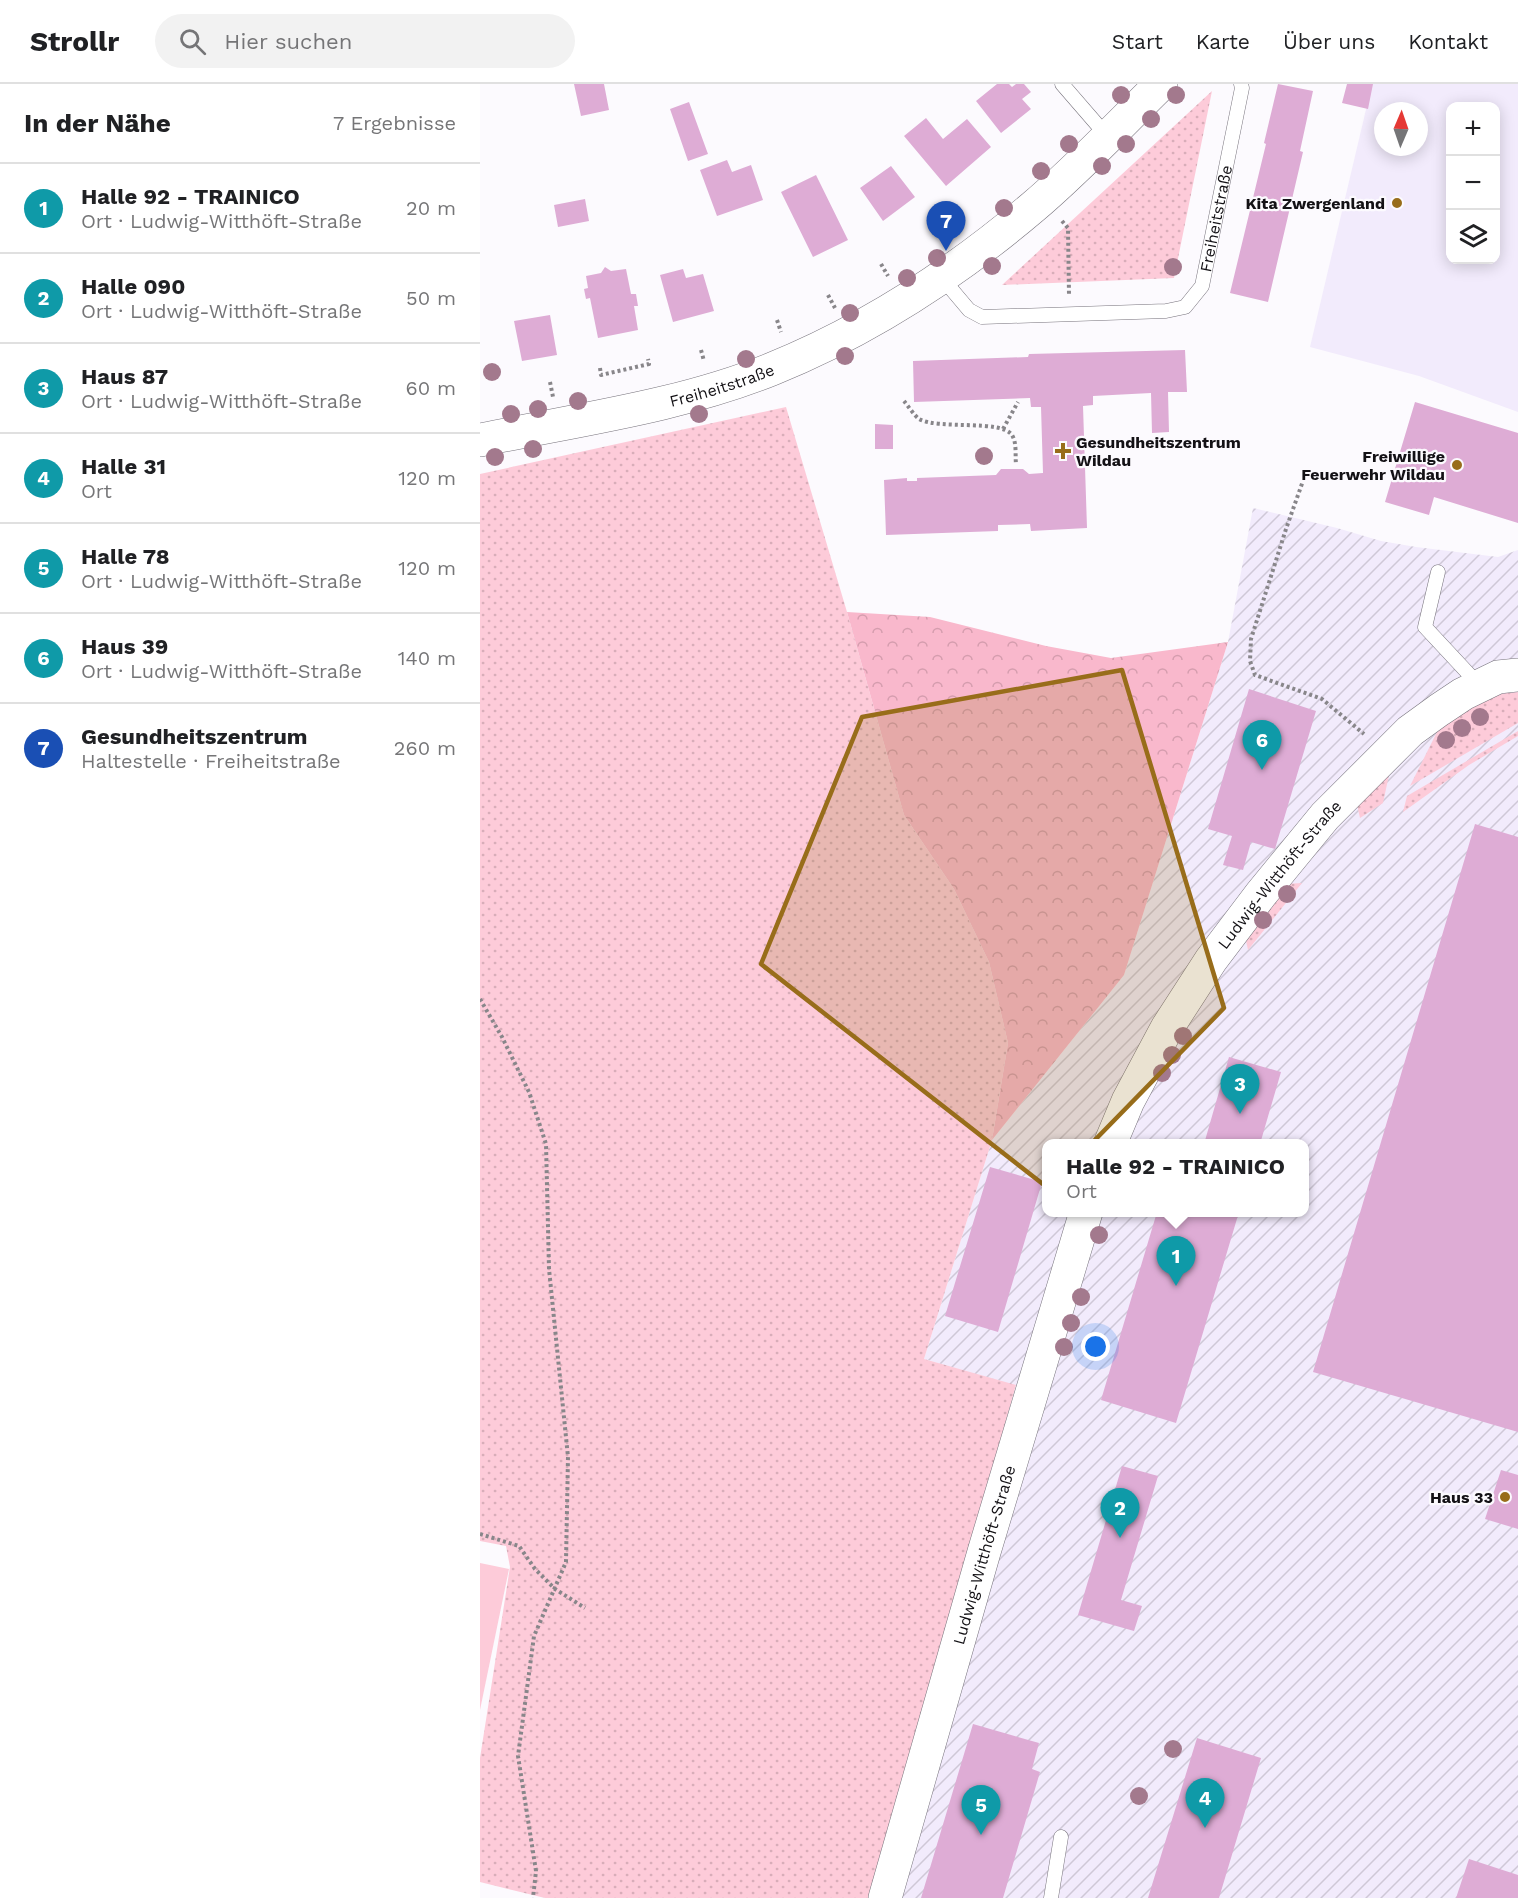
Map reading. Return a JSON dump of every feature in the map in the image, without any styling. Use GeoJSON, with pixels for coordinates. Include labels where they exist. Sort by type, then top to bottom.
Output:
{"type":"FeatureCollection","features":[{"type":"Feature","properties":{"kind":"street","name":"Freiheitstraße"},"geometry":{"type":"LineString","coordinates":[[480,440],[654,404],[713,389],[770,370],[829,344],[875,320],[942,278],[1032,208],[1161,84]]}},
{"type":"Feature","properties":{"kind":"street","name":"Ludwig-Witthöft-Straße"},"geometry":{"type":"LineString","coordinates":[[1112,1139],[1128,1101],[1167,1028],[1211,960],[1325,816],[1410,731],[1463,694],[1498,677],[1518,675]]}},
{"type":"Feature","properties":{"kind":"street","name":"Ludwig-Witthöft-Straße"},"geometry":{"type":"LineString","coordinates":[[885,1898],[984,1552],[1084,1217]]}},
{"type":"Feature","properties":{"kind":"lane"},"geometry":{"type":"LineString","coordinates":[[1062,84],[1107,136]]}},
{"type":"Feature","properties":{"kind":"lane","name":"Freiheitstraße"},"geometry":{"type":"LineString","coordinates":[[942,278],[969,310],[982,317],[1166,311],[1185,307],[1202,286],[1241,84]]}},
{"type":"Feature","properties":{"kind":"lane"},"geometry":{"type":"LineString","coordinates":[[1438,572],[1425,627],[1480,686]]}},
{"type":"Feature","properties":{"kind":"lane"},"geometry":{"type":"LineString","coordinates":[[1051,1898],[1061,1837]]}},
{"type":"Feature","properties":{"kind":"path"},"geometry":{"type":"LineString","coordinates":[[1055,214],[1068,228],[1070,314]]}},
{"type":"Feature","properties":{"kind":"path"},"geometry":{"type":"LineString","coordinates":[[936,221],[947,238]]}},
{"type":"Feature","properties":{"kind":"path"},"geometry":{"type":"LineString","coordinates":[[880,264],[886,272]]}},
{"type":"Feature","properties":{"kind":"path"},"geometry":{"type":"LineString","coordinates":[[828,295],[832,302]]}},
{"type":"Feature","properties":{"kind":"path"},"geometry":{"type":"LineString","coordinates":[[777,320],[781,332]]}},
{"type":"Feature","properties":{"kind":"path"},"geometry":{"type":"LineString","coordinates":[[701,350],[703,358]]}},
{"type":"Feature","properties":{"kind":"path"},"geometry":{"type":"LineString","coordinates":[[600,368],[601,375],[649,364],[648,359]]}},
{"type":"Feature","properties":{"kind":"path"},"geometry":{"type":"LineString","coordinates":[[622,370],[624,379]]}},
{"type":"Feature","properties":{"kind":"path"},"geometry":{"type":"LineString","coordinates":[[550,382],[552,389]]}},
{"type":"Feature","properties":{"kind":"path"},"geometry":{"type":"LineString","coordinates":[[904,401],[919,418],[935,423],[1003,429],[1012,436],[1016,464]]}},
{"type":"Feature","properties":{"kind":"path"},"geometry":{"type":"LineString","coordinates":[[1003,429],[1018,402]]}},
{"type":"Feature","properties":{"kind":"path"},"geometry":{"type":"LineString","coordinates":[[1304,478],[1251,639],[1250,661],[1255,675],[1322,699],[1388,754]]}},
{"type":"Feature","properties":{"kind":"path"},"geometry":{"type":"LineString","coordinates":[[480,999],[529,1092],[546,1144],[549,1269],[568,1457],[566,1562],[534,1636],[518,1756],[536,1871],[533,1898]]}},
{"type":"Feature","properties":{"kind":"path"},"geometry":{"type":"LineString","coordinates":[[480,1534],[519,1546],[535,1569],[555,1589],[585,1608]]}},
{"type":"Feature","properties":{"kind":"highlighted area"},"geometry":{"type":"Polygon","coordinates":[[[1122,670],[1224,1008],[1048,1188],[761,964],[862,717],[1122,670]]]}},
{"type":"Feature","properties":{"kind":"shaded area","name":"Kita Zwergenland"},"geometry":{"type":"Polygon","coordinates":[[[1372,84],[1518,84],[1518,412],[1419,376],[1310,347],[1372,84]]]}},
{"type":"Feature","properties":{"kind":"shaded area"},"geometry":{"type":"Polygon","coordinates":[[[1212,91],[1174,278],[1002,285],[1212,91]]]}},
{"type":"Feature","properties":{"kind":"shaded area"},"geometry":{"type":"Polygon","coordinates":[[[786,407],[904,815],[954,889],[989,962],[1008,1043],[992,1140],[924,1359],[1016,1385],[872,1898],[545,1898],[480,1882],[480,1758],[510,1567],[506,1546],[480,1541],[480,474],[786,407]]]}},
{"type":"Feature","properties":{"kind":"shaded area"},"geometry":{"type":"Polygon","coordinates":[[[1253,508],[1381,541],[1416,547],[1498,557],[1518,550],[1518,1898],[872,1898],[1016,1386],[924,1359],[992,1140],[1124,975],[1228,642],[1253,508]]]}},
{"type":"Feature","properties":{"kind":"shaded area"},"geometry":{"type":"Polygon","coordinates":[[[1518,692],[1518,723],[1410,786],[1441,724],[1495,695],[1518,692]]]}},
{"type":"Feature","properties":{"kind":"shaded area"},"geometry":{"type":"Polygon","coordinates":[[[1518,731],[1518,736],[1469,765],[1403,812],[1407,796],[1518,731]]]}},
{"type":"Feature","properties":{"kind":"shaded area"},"geometry":{"type":"Polygon","coordinates":[[[1389,775],[1383,803],[1360,818],[1357,805],[1389,775]]]}},
{"type":"Feature","properties":{"kind":"shaded area"},"geometry":{"type":"Polygon","coordinates":[[[1302,883],[1248,950],[1245,936],[1285,884],[1302,883]]]}},
{"type":"Feature","properties":{"kind":"shaded area"},"geometry":{"type":"Polygon","coordinates":[[[480,1563],[509,1569],[480,1710],[480,1563]]]}},
{"type":"Feature","properties":{"kind":"green space"},"geometry":{"type":"Polygon","coordinates":[[[847,612],[930,617],[1046,646],[1111,658],[1228,642],[1124,975],[992,1140],[1008,1043],[989,962],[954,889],[904,815],[847,612]]]}},
{"type":"Feature","properties":{"kind":"building"},"geometry":{"type":"Polygon","coordinates":[[[574,84],[604,84],[609,110],[581,116],[574,84]]]}},
{"type":"Feature","properties":{"kind":"building"},"geometry":{"type":"Polygon","coordinates":[[[997,84],[1009,84],[1012,87],[1016,84],[1024,84],[1031,92],[1022,99],[1031,109],[1001,133],[976,101],[997,84]]]}},
{"type":"Feature","properties":{"kind":"building"},"geometry":{"type":"Polygon","coordinates":[[[1278,84],[1313,91],[1300,151],[1303,152],[1268,302],[1230,293],[1278,84]]]}},
{"type":"Feature","properties":{"kind":"building"},"geometry":{"type":"Polygon","coordinates":[[[1347,84],[1373,84],[1368,109],[1342,103],[1347,84]]]}},
{"type":"Feature","properties":{"kind":"building"},"geometry":{"type":"Polygon","coordinates":[[[689,102],[708,154],[688,161],[670,109],[689,102]]]}},
{"type":"Feature","properties":{"kind":"building"},"geometry":{"type":"Polygon","coordinates":[[[926,118],[943,139],[967,119],[991,147],[946,186],[904,136],[926,118]]]}},
{"type":"Feature","properties":{"kind":"building"},"geometry":{"type":"Polygon","coordinates":[[[727,160],[732,172],[751,165],[763,200],[717,216],[700,170],[727,160]]]}},
{"type":"Feature","properties":{"kind":"building"},"geometry":{"type":"Polygon","coordinates":[[[891,166],[915,197],[883,221],[860,188],[891,166]]]}},
{"type":"Feature","properties":{"kind":"building"},"geometry":{"type":"Polygon","coordinates":[[[816,175],[848,240],[813,257],[781,192],[816,175]]]}},
{"type":"Feature","properties":{"kind":"building"},"geometry":{"type":"Polygon","coordinates":[[[585,199],[589,221],[558,227],[554,205],[585,199]]]}},
{"type":"Feature","properties":{"kind":"building"},"geometry":{"type":"Polygon","coordinates":[[[605,267],[611,271],[626,269],[631,294],[636,294],[638,306],[634,306],[638,330],[598,338],[590,298],[586,299],[584,289],[588,288],[586,276],[601,273],[605,267]]]}},
{"type":"Feature","properties":{"kind":"building"},"geometry":{"type":"Polygon","coordinates":[[[683,269],[686,278],[703,274],[714,311],[673,322],[660,275],[683,269]]]}},
{"type":"Feature","properties":{"kind":"building"},"geometry":{"type":"Polygon","coordinates":[[[550,315],[557,355],[522,361],[514,321],[550,315]]]}},
{"type":"Feature","properties":{"kind":"building","name":"Gesundheitszentrum Wildau"},"geometry":{"type":"Polygon","coordinates":[[[1185,350],[1187,392],[1168,392],[1169,432],[1152,433],[1151,393],[1093,396],[1093,405],[1083,406],[1087,528],[1031,531],[1030,524],[998,525],[998,531],[886,535],[884,480],[907,478],[907,481],[917,481],[917,478],[996,475],[1001,469],[1023,469],[1029,474],[1043,473],[1041,407],[1031,407],[1030,398],[914,402],[913,361],[1028,357],[1029,354],[1185,350]]]}},
{"type":"Feature","properties":{"kind":"building","name":"Freiwillige Feuerwehr Wildau"},"geometry":{"type":"Polygon","coordinates":[[[1415,402],[1518,433],[1518,523],[1434,497],[1429,515],[1385,502],[1415,402]]]}},
{"type":"Feature","properties":{"kind":"building"},"geometry":{"type":"Polygon","coordinates":[[[875,424],[893,425],[893,449],[875,449],[875,424]]]}},
{"type":"Feature","properties":{"kind":"building"},"geometry":{"type":"Polygon","coordinates":[[[1249,689],[1316,711],[1275,849],[1251,842],[1243,870],[1223,865],[1232,836],[1208,829],[1249,689]]]}},
{"type":"Feature","properties":{"kind":"building"},"geometry":{"type":"Polygon","coordinates":[[[1475,824],[1518,837],[1518,1432],[1313,1372],[1475,824]]]}},
{"type":"Feature","properties":{"kind":"building"},"geometry":{"type":"Polygon","coordinates":[[[1229,1057],[1281,1072],[1261,1139],[1205,1139],[1229,1057]]]}},
{"type":"Feature","properties":{"kind":"building"},"geometry":{"type":"Polygon","coordinates":[[[990,1167],[1042,1182],[998,1332],[945,1316],[990,1167]]]}},
{"type":"Feature","properties":{"kind":"building"},"geometry":{"type":"Polygon","coordinates":[[[1156,1217],[1238,1217],[1176,1423],[1101,1400],[1156,1217]]]}},
{"type":"Feature","properties":{"kind":"building"},"geometry":{"type":"Polygon","coordinates":[[[1122,1466],[1158,1476],[1121,1600],[1142,1606],[1134,1631],[1078,1615],[1122,1466]]]}},
{"type":"Feature","properties":{"kind":"building","name":"Haus 33"},"geometry":{"type":"Polygon","coordinates":[[[1501,1470],[1518,1475],[1518,1529],[1485,1519],[1501,1470]]]}},
{"type":"Feature","properties":{"kind":"building"},"geometry":{"type":"Polygon","coordinates":[[[973,1724],[1039,1743],[1032,1769],[1040,1772],[1003,1898],[921,1898],[973,1724]]]}},
{"type":"Feature","properties":{"kind":"building"},"geometry":{"type":"Polygon","coordinates":[[[1197,1738],[1261,1758],[1219,1898],[1148,1898],[1197,1738]]]}},
{"type":"Feature","properties":{"kind":"building"},"geometry":{"type":"Polygon","coordinates":[[[1469,1859],[1518,1875],[1518,1898],[1456,1898],[1469,1859]]]}},
{"type":"Feature","properties":{"kind":"place","name":"Kita Zwergenland"},"geometry":{"type":"Point","coordinates":[1397,203]}},
{"type":"Feature","properties":{"kind":"place","name":"Gesundheitszentrum"},"geometry":{"type":"Point","coordinates":[946,251]}},
{"type":"Feature","properties":{"kind":"place","name":"Gesundheitszentrum Wildau"},"geometry":{"type":"Point","coordinates":[1063,451]}},
{"type":"Feature","properties":{"kind":"place","name":"Freiwillige Feuerwehr Wildau"},"geometry":{"type":"Point","coordinates":[1457,465]}},
{"type":"Feature","properties":{"kind":"place","name":"Haus 39"},"geometry":{"type":"Point","coordinates":[1262,770]}},
{"type":"Feature","properties":{"kind":"place","name":"Haus 87"},"geometry":{"type":"Point","coordinates":[1240,1114]}},
{"type":"Feature","properties":{"kind":"place","name":"Halle 92 - TRAINICO"},"geometry":{"type":"Point","coordinates":[1176,1286]}},
{"type":"Feature","properties":{"kind":"place","name":"Haus 33"},"geometry":{"type":"Point","coordinates":[1505,1497]}},
{"type":"Feature","properties":{"kind":"place","name":"Halle 090"},"geometry":{"type":"Point","coordinates":[1120,1538]}},
{"type":"Feature","properties":{"kind":"place","name":"Halle 31"},"geometry":{"type":"Point","coordinates":[1205,1828]}},
{"type":"Feature","properties":{"kind":"place","name":"Halle 78"},"geometry":{"type":"Point","coordinates":[981,1835]}}]}
